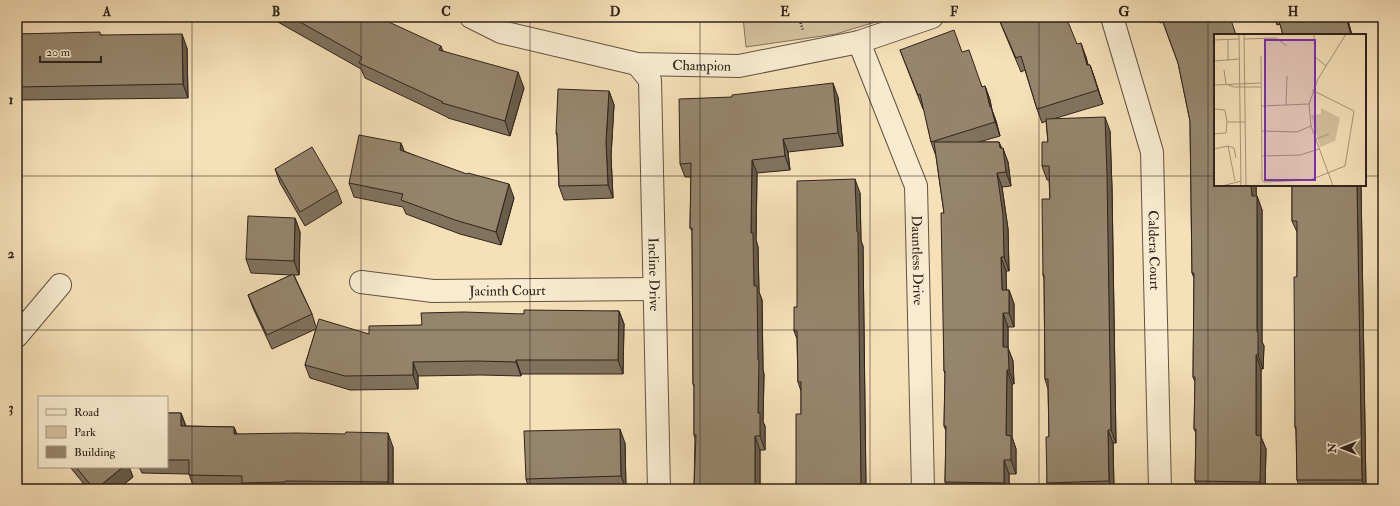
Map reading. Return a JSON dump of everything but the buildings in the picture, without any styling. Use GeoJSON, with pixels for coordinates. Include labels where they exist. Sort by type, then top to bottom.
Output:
{"type":"FeatureCollection","features":[{"type":"Feature","properties":{"kind":"street","name":"Champion"},"geometry":{"type":"LineString","coordinates":[[471,17],[504,24],[637,64],[739,66],[859,42],[932,17]]}},
{"type":"Feature","properties":{"kind":"street","name":"Caldera Court"},"geometry":{"type":"LineString","coordinates":[[1112,17],[1152,152],[1160,489]]}},
{"type":"Feature","properties":{"kind":"street","name":"Dauntless Drive"},"geometry":{"type":"LineString","coordinates":[[859,42],[916,186],[923,489]]}},
{"type":"Feature","properties":{"kind":"street","name":"Incline Drive"},"geometry":{"type":"LineString","coordinates":[[637,64],[650,80],[659,489]]}},
{"type":"Feature","properties":{"kind":"street","name":"Jacinth Court"},"geometry":{"type":"LineString","coordinates":[[361,282],[433,292],[654,289]]}},
{"type":"Feature","properties":{"kind":"street"},"geometry":{"type":"LineString","coordinates":[[17,336],[60,285]]}},
{"type":"Feature","properties":{"kind":"path"},"geometry":{"type":"LineString","coordinates":[[799,17],[803,31]]}},
{"type":"Feature","properties":{"kind":"green space"},"geometry":{"type":"Polygon","coordinates":[[[743,17],[892,17],[836,34],[746,47],[743,17]]]}}]}
